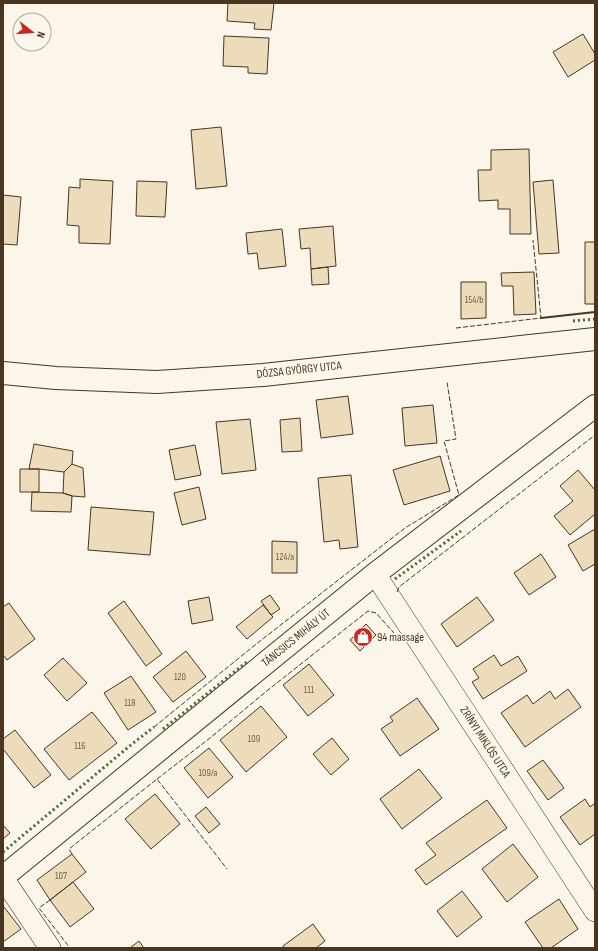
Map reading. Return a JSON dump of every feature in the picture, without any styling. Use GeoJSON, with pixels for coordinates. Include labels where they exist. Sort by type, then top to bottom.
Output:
{"type":"FeatureCollection","features":[{"type":"Feature","properties":{"kind":"street","name":"DÓZSA GYÖRGY UTCA"},"geometry":{"type":"LineString","coordinates":[[3,373],[56,378],[157,382],[263,375],[595,339]]}},
{"type":"Feature","properties":{"kind":"street","name":"TÁNCSICS MIHÁLY ÚT"},"geometry":{"type":"LineString","coordinates":[[3,878],[375,574],[595,406]]}},
{"type":"Feature","properties":{"kind":"street","name":"ZRÍNYI MIKLÓS UTCA"},"geometry":{"type":"LineString","coordinates":[[375,574],[595,911]]}},
{"type":"Feature","properties":{"kind":"street"},"geometry":{"type":"LineString","coordinates":[[3,878],[50,948]]}},
{"type":"Feature","properties":{"kind":"building"},"geometry":{"type":"Polygon","coordinates":[[[228,3],[274,3],[271,30],[254,29],[255,23],[227,21],[228,3]]]}},
{"type":"Feature","properties":{"kind":"building"},"geometry":{"type":"Polygon","coordinates":[[[583,34],[595,54],[595,60],[568,77],[553,52],[583,34]]]}},
{"type":"Feature","properties":{"kind":"building"},"geometry":{"type":"Polygon","coordinates":[[[224,36],[269,38],[267,74],[248,73],[248,67],[223,66],[224,36]]]}},
{"type":"Feature","properties":{"kind":"building"},"geometry":{"type":"Polygon","coordinates":[[[221,127],[227,186],[196,189],[191,130],[221,127]]]}},
{"type":"Feature","properties":{"kind":"building"},"geometry":{"type":"Polygon","coordinates":[[[529,149],[531,234],[510,234],[510,209],[498,209],[498,200],[479,201],[478,170],[491,170],[491,150],[529,149]]]}},
{"type":"Feature","properties":{"kind":"building"},"geometry":{"type":"Polygon","coordinates":[[[80,179],[113,181],[110,244],[79,243],[79,226],[67,225],[69,187],[80,188],[80,179]]]}},
{"type":"Feature","properties":{"kind":"building"},"geometry":{"type":"Polygon","coordinates":[[[553,180],[559,253],[539,254],[533,182],[553,180]]]}},
{"type":"Feature","properties":{"kind":"building"},"geometry":{"type":"Polygon","coordinates":[[[137,181],[167,182],[165,217],[136,216],[137,181]]]}},
{"type":"Feature","properties":{"kind":"building"},"geometry":{"type":"Polygon","coordinates":[[[3,195],[21,197],[17,245],[3,244],[3,195]]]}},
{"type":"Feature","properties":{"kind":"building"},"geometry":{"type":"Polygon","coordinates":[[[333,226],[336,266],[311,269],[310,248],[301,249],[299,229],[333,226]]]}},
{"type":"Feature","properties":{"kind":"building"},"geometry":{"type":"Polygon","coordinates":[[[282,229],[286,266],[259,269],[257,253],[248,254],[246,233],[282,229]]]}},
{"type":"Feature","properties":{"kind":"building"},"geometry":{"type":"Polygon","coordinates":[[[585,242],[595,242],[595,304],[585,304],[585,242]]]}},
{"type":"Feature","properties":{"kind":"building"},"geometry":{"type":"Polygon","coordinates":[[[328,267],[329,284],[312,285],[311,269],[328,267]]]}},
{"type":"Feature","properties":{"kind":"building"},"geometry":{"type":"Polygon","coordinates":[[[534,272],[536,314],[514,315],[513,286],[502,286],[501,273],[534,272]]]}},
{"type":"Feature","properties":{"kind":"building"},"geometry":{"type":"Polygon","coordinates":[[[461,282],[486,282],[486,318],[461,319],[461,282]]]}},
{"type":"Feature","properties":{"kind":"building"},"geometry":{"type":"Polygon","coordinates":[[[348,396],[353,434],[321,438],[316,400],[348,396]]]}},
{"type":"Feature","properties":{"kind":"building"},"geometry":{"type":"Polygon","coordinates":[[[433,405],[437,443],[405,446],[402,408],[433,405]]]}},
{"type":"Feature","properties":{"kind":"building"},"geometry":{"type":"Polygon","coordinates":[[[300,418],[302,451],[282,452],[280,420],[300,418]]]}},
{"type":"Feature","properties":{"kind":"building"},"geometry":{"type":"Polygon","coordinates":[[[250,419],[256,470],[222,474],[216,422],[250,419]]]}},
{"type":"Feature","properties":{"kind":"building"},"geometry":{"type":"Polygon","coordinates":[[[34,444],[73,451],[72,464],[64,472],[29,469],[34,444]]]}},
{"type":"Feature","properties":{"kind":"building"},"geometry":{"type":"Polygon","coordinates":[[[195,445],[201,475],[175,480],[169,450],[195,445]]]}},
{"type":"Feature","properties":{"kind":"building"},"geometry":{"type":"Polygon","coordinates":[[[440,456],[450,491],[404,505],[393,470],[440,456]]]}},
{"type":"Feature","properties":{"kind":"building"},"geometry":{"type":"Polygon","coordinates":[[[72,464],[83,468],[85,497],[72,496],[63,493],[64,472],[72,464]]]}},
{"type":"Feature","properties":{"kind":"building"},"geometry":{"type":"Polygon","coordinates":[[[20,469],[39,469],[39,492],[20,492],[20,469]]]}},
{"type":"Feature","properties":{"kind":"building"},"geometry":{"type":"Polygon","coordinates":[[[578,470],[595,490],[595,514],[570,535],[554,516],[573,501],[560,486],[578,470]]]}},
{"type":"Feature","properties":{"kind":"building"},"geometry":{"type":"Polygon","coordinates":[[[351,475],[358,547],[340,549],[339,540],[324,542],[318,478],[351,475]]]}},
{"type":"Feature","properties":{"kind":"building"},"geometry":{"type":"Polygon","coordinates":[[[199,487],[206,519],[182,525],[174,493],[199,487]]]}},
{"type":"Feature","properties":{"kind":"building"},"geometry":{"type":"Polygon","coordinates":[[[32,492],[63,493],[72,496],[71,512],[31,511],[32,492]]]}},
{"type":"Feature","properties":{"kind":"building"},"geometry":{"type":"Polygon","coordinates":[[[91,507],[154,512],[150,555],[88,550],[91,507]]]}},
{"type":"Feature","properties":{"kind":"building"},"geometry":{"type":"Polygon","coordinates":[[[595,529],[595,564],[583,571],[568,545],[595,529]]]}},
{"type":"Feature","properties":{"kind":"building"},"geometry":{"type":"Polygon","coordinates":[[[272,541],[297,542],[297,573],[272,573],[272,541]]]}},
{"type":"Feature","properties":{"kind":"building"},"geometry":{"type":"Polygon","coordinates":[[[541,554],[556,577],[529,595],[514,573],[541,554]]]}},
{"type":"Feature","properties":{"kind":"building"},"geometry":{"type":"Polygon","coordinates":[[[270,595],[280,609],[271,615],[261,601],[270,595]]]}},
{"type":"Feature","properties":{"kind":"building"},"geometry":{"type":"Polygon","coordinates":[[[209,597],[213,620],[192,624],[188,601],[209,597]]]}},
{"type":"Feature","properties":{"kind":"building"},"geometry":{"type":"Polygon","coordinates":[[[477,597],[494,620],[457,647],[441,624],[477,597]]]}},
{"type":"Feature","properties":{"kind":"building"},"geometry":{"type":"Polygon","coordinates":[[[124,601],[162,654],[146,666],[108,613],[124,601]]]}},
{"type":"Feature","properties":{"kind":"building"},"geometry":{"type":"Polygon","coordinates":[[[9,603],[35,639],[7,660],[3,655],[3,607],[9,603]]]}},
{"type":"Feature","properties":{"kind":"building"},"geometry":{"type":"Polygon","coordinates":[[[263,605],[273,617],[247,639],[236,627],[263,605]]]}},
{"type":"Feature","properties":{"kind":"building","name":"94 massage"},"geometry":{"type":"Polygon","coordinates":[[[366,624],[376,635],[360,651],[350,640],[366,624]]]}},
{"type":"Feature","properties":{"kind":"building"},"geometry":{"type":"Polygon","coordinates":[[[186,651],[206,677],[173,702],[153,677],[186,651]]]}},
{"type":"Feature","properties":{"kind":"building"},"geometry":{"type":"Polygon","coordinates":[[[494,655],[501,666],[518,656],[527,671],[483,699],[472,682],[479,678],[473,669],[494,655]]]}},
{"type":"Feature","properties":{"kind":"building"},"geometry":{"type":"Polygon","coordinates":[[[63,658],[87,683],[67,701],[44,675],[63,658]]]}},
{"type":"Feature","properties":{"kind":"building"},"geometry":{"type":"Polygon","coordinates":[[[309,664],[334,695],[308,716],[283,685],[309,664]]]}},
{"type":"Feature","properties":{"kind":"building"},"geometry":{"type":"Polygon","coordinates":[[[131,676],[156,712],[128,730],[104,693],[131,676]]]}},
{"type":"Feature","properties":{"kind":"building"},"geometry":{"type":"Polygon","coordinates":[[[568,689],[581,707],[525,747],[501,713],[527,695],[533,704],[550,691],[555,699],[568,689]]]}},
{"type":"Feature","properties":{"kind":"building"},"geometry":{"type":"Polygon","coordinates":[[[417,698],[439,729],[400,756],[381,729],[393,721],[390,717],[417,698]]]}},
{"type":"Feature","properties":{"kind":"building"},"geometry":{"type":"Polygon","coordinates":[[[261,706],[287,737],[246,772],[220,740],[261,706]]]}},
{"type":"Feature","properties":{"kind":"building"},"geometry":{"type":"Polygon","coordinates":[[[92,712],[117,743],[69,780],[44,749],[92,712]]]}},
{"type":"Feature","properties":{"kind":"building"},"geometry":{"type":"Polygon","coordinates":[[[15,730],[51,775],[34,788],[3,749],[3,739],[15,730]]]}},
{"type":"Feature","properties":{"kind":"building"},"geometry":{"type":"Polygon","coordinates":[[[332,738],[349,759],[331,775],[313,754],[332,738]]]}},
{"type":"Feature","properties":{"kind":"building"},"geometry":{"type":"Polygon","coordinates":[[[209,748],[233,777],[208,798],[184,768],[209,748]]]}},
{"type":"Feature","properties":{"kind":"building"},"geometry":{"type":"Polygon","coordinates":[[[543,760],[564,788],[548,800],[527,771],[543,760]]]}},
{"type":"Feature","properties":{"kind":"building"},"geometry":{"type":"Polygon","coordinates":[[[419,769],[442,798],[402,829],[380,799],[419,769]]]}},
{"type":"Feature","properties":{"kind":"building"},"geometry":{"type":"Polygon","coordinates":[[[155,794],[180,824],[151,849],[125,819],[155,794]]]}},
{"type":"Feature","properties":{"kind":"building"},"geometry":{"type":"Polygon","coordinates":[[[585,799],[590,807],[595,803],[595,834],[580,845],[560,817],[585,799]]]}},
{"type":"Feature","properties":{"kind":"building"},"geometry":{"type":"Polygon","coordinates":[[[487,800],[507,828],[426,885],[415,870],[436,855],[426,843],[487,800]]]}},
{"type":"Feature","properties":{"kind":"building"},"geometry":{"type":"Polygon","coordinates":[[[206,807],[220,824],[209,833],[195,816],[206,807]]]}},
{"type":"Feature","properties":{"kind":"building"},"geometry":{"type":"Polygon","coordinates":[[[3,825],[10,833],[3,839],[3,825]]]}},
{"type":"Feature","properties":{"kind":"building"},"geometry":{"type":"Polygon","coordinates":[[[513,844],[538,877],[507,902],[482,869],[513,844]]]}},
{"type":"Feature","properties":{"kind":"building"},"geometry":{"type":"Polygon","coordinates":[[[72,854],[86,872],[50,900],[37,880],[72,854]]]}},
{"type":"Feature","properties":{"kind":"building"},"geometry":{"type":"Polygon","coordinates":[[[73,882],[94,909],[70,927],[50,900],[73,882]]]}},
{"type":"Feature","properties":{"kind":"building"},"geometry":{"type":"Polygon","coordinates":[[[462,891],[482,917],[457,937],[437,911],[462,891]]]}},
{"type":"Feature","properties":{"kind":"building"},"geometry":{"type":"Polygon","coordinates":[[[559,899],[578,929],[551,948],[543,948],[525,922],[559,899]]]}},
{"type":"Feature","properties":{"kind":"building"},"geometry":{"type":"Polygon","coordinates":[[[4,907],[21,929],[3,942],[3,908],[4,907]]]}},
{"type":"Feature","properties":{"kind":"building"},"geometry":{"type":"Polygon","coordinates":[[[313,924],[325,941],[316,948],[284,948],[283,946],[313,924]]]}},
{"type":"Feature","properties":{"kind":"building"},"geometry":{"type":"Polygon","coordinates":[[[139,941],[144,948],[130,948],[139,941]]]}},
{"type":"Feature","properties":{"kind":"hedge"},"geometry":{"type":"LineString","coordinates":[[573,321],[595,319]]}},
{"type":"Feature","properties":{"kind":"hedge"},"geometry":{"type":"LineString","coordinates":[[395,579],[461,531]]}},
{"type":"Feature","properties":{"kind":"hedge"},"geometry":{"type":"LineString","coordinates":[[163,729],[248,661]]}},
{"type":"Feature","properties":{"kind":"hedge"},"geometry":{"type":"LineString","coordinates":[[3,852],[154,727]]}},
{"type":"Feature","properties":{"kind":"fence"},"geometry":{"type":"LineString","coordinates":[[456,328],[541,318],[533,240]]}},
{"type":"Feature","properties":{"kind":"fence"},"geometry":{"type":"LineString","coordinates":[[154,727],[255,645],[405,528],[459,495],[444,441],[456,439],[447,382]]}},
{"type":"Feature","properties":{"kind":"fence"},"geometry":{"type":"LineString","coordinates":[[397,592],[399,587],[595,435]]}},
{"type":"Feature","properties":{"kind":"fence"},"geometry":{"type":"LineString","coordinates":[[157,779],[368,611],[376,613],[394,633]]}},
{"type":"Feature","properties":{"kind":"fence"},"geometry":{"type":"LineString","coordinates":[[72,854],[69,849],[157,779],[227,869]]}},
{"type":"Feature","properties":{"kind":"fence"},"geometry":{"type":"LineString","coordinates":[[50,900],[39,908],[70,948]]}},
{"type":"Feature","properties":{"kind":"wall"},"geometry":{"type":"LineString","coordinates":[[541,318],[595,312]]}},
{"type":"Feature","properties":{"kind":"place","name":"94 massage"},"geometry":{"type":"Point","coordinates":[363,637]}}]}
